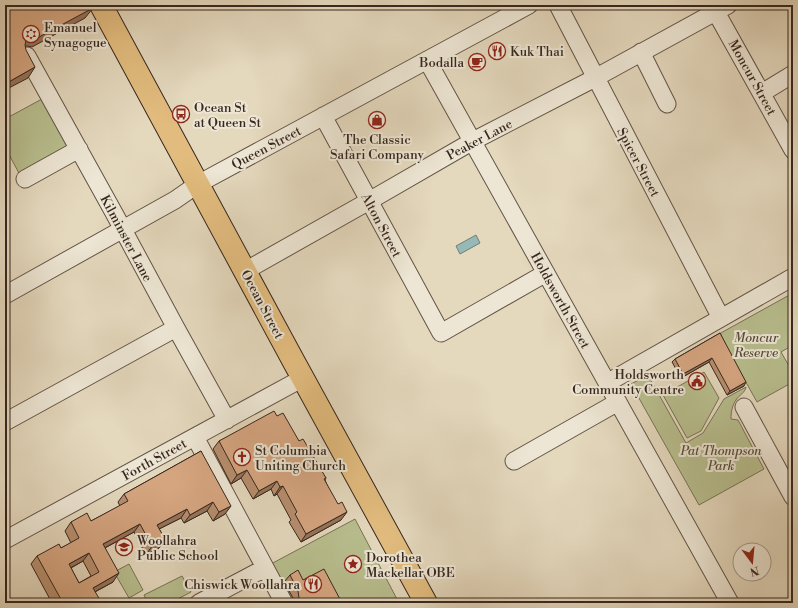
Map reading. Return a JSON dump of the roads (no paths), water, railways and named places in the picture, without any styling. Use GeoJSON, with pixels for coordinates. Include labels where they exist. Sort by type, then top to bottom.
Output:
{"type":"FeatureCollection","features":[{"type":"Feature","properties":{"kind":"main road","name":"Ocean Street"},"geometry":{"type":"LineString","coordinates":[[101,5],[426,603]]}},
{"type":"Feature","properties":{"kind":"street","name":"Queen Street"},"geometry":{"type":"LineString","coordinates":[[5,294],[175,200],[198,184],[529,5]]}},
{"type":"Feature","properties":{"kind":"street","name":"Spicer Street"},"geometry":{"type":"LineString","coordinates":[[558,5],[721,318]]}},
{"type":"Feature","properties":{"kind":"street","name":"Peaker Lane"},"geometry":{"type":"LineString","coordinates":[[245,271],[369,202],[473,141],[596,78],[719,7]]}},
{"type":"Feature","properties":{"kind":"street","name":"Moncur Street"},"geometry":{"type":"LineString","coordinates":[[719,7],[762,93],[793,150]]}},
{"type":"Feature","properties":{"kind":"street"},"geometry":{"type":"LineString","coordinates":[[642,52],[667,104]]}},
{"type":"Feature","properties":{"kind":"street","name":"Kilminster Lane"},"geometry":{"type":"LineString","coordinates":[[27,56],[227,420]]}},
{"type":"Feature","properties":{"kind":"street","name":"Holdsworth Street"},"geometry":{"type":"LineString","coordinates":[[427,60],[730,603]]}},
{"type":"Feature","properties":{"kind":"street"},"geometry":{"type":"LineString","coordinates":[[762,93],[793,74]]}},
{"type":"Feature","properties":{"kind":"street","name":"Alton Street"},"geometry":{"type":"LineString","coordinates":[[323,116],[441,333],[546,274]]}},
{"type":"Feature","properties":{"kind":"street"},"geometry":{"type":"LineString","coordinates":[[25,179],[79,149]]}},
{"type":"Feature","properties":{"kind":"street"},"geometry":{"type":"LineString","coordinates":[[607,383],[793,277]]}},
{"type":"Feature","properties":{"kind":"street"},"geometry":{"type":"LineString","coordinates":[[5,422],[176,328]]}},
{"type":"Feature","properties":{"kind":"street","name":"Forth Street"},"geometry":{"type":"LineString","coordinates":[[5,540],[303,378]]}},
{"type":"Feature","properties":{"kind":"street"},"geometry":{"type":"LineString","coordinates":[[514,461],[618,402]]}},
{"type":"Feature","properties":{"kind":"street"},"geometry":{"type":"LineString","coordinates":[[744,407],[793,497]]}},
{"type":"Feature","properties":{"kind":"street"},"geometry":{"type":"LineString","coordinates":[[195,437],[284,603]]}},
{"type":"Feature","properties":{"kind":"street"},"geometry":{"type":"LineString","coordinates":[[199,603],[265,568]]}},
{"type":"Feature","properties":{"kind":"water"},"geometry":{"type":"Polygon","coordinates":[[[476,235],[480,243],[460,254],[456,246],[476,235]]]}},
{"type":"Feature","properties":{"kind":"place","name":"Emanuel Synagogue"},"geometry":{"type":"Point","coordinates":[31,34]}},
{"type":"Feature","properties":{"kind":"place","name":"Kuk Thai"},"geometry":{"type":"Point","coordinates":[497,51]}},
{"type":"Feature","properties":{"kind":"place","name":"Bodalla"},"geometry":{"type":"Point","coordinates":[477,62]}},
{"type":"Feature","properties":{"kind":"place","name":"Ocean St at Queen St"},"geometry":{"type":"Point","coordinates":[181,114]}},
{"type":"Feature","properties":{"kind":"place","name":"The Classic Safari Company"},"geometry":{"type":"Point","coordinates":[377,120]}},
{"type":"Feature","properties":{"kind":"place","name":"Holdsworth Community Centre"},"geometry":{"type":"Point","coordinates":[697,381]}},
{"type":"Feature","properties":{"kind":"place","name":"St Columbia Uniting Church"},"geometry":{"type":"Point","coordinates":[242,457]}},
{"type":"Feature","properties":{"kind":"place","name":"Woollahra Public School"},"geometry":{"type":"Point","coordinates":[124,547]}},
{"type":"Feature","properties":{"kind":"place","name":"Dorothea Mackellar OBE"},"geometry":{"type":"Point","coordinates":[353,564]}},
{"type":"Feature","properties":{"kind":"place","name":"Chiswick Woollahra"},"geometry":{"type":"Point","coordinates":[313,584]}},
{"type":"Feature","properties":{"kind":"park label","name":"Moncur Reserve"},"geometry":{"type":"Point","coordinates":[756,344]}},
{"type":"Feature","properties":{"kind":"park label","name":"Pat Thompson Park"},"geometry":{"type":"Point","coordinates":[721,458]}}]}
